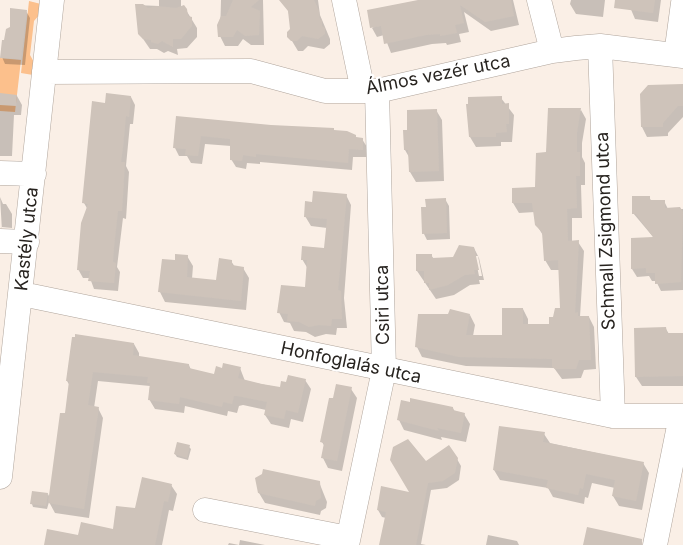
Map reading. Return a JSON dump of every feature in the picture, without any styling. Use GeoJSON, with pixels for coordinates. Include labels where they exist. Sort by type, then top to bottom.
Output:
{"type":"FeatureCollection","features":[{"type":"Feature","properties":{"kind":"street","name":"Kastély utca"},"geometry":{"type":"LineString","coordinates":[[0,477],[5,394],[22,294],[52,0]]}},
{"type":"Feature","properties":{"kind":"street","name":"Csiri utca"},"geometry":{"type":"LineString","coordinates":[[344,0],[370,91],[384,370],[348,542]]}},
{"type":"Feature","properties":{"kind":"street"},"geometry":{"type":"LineString","coordinates":[[539,0],[552,51]]}},
{"type":"Feature","properties":{"kind":"street"},"geometry":{"type":"LineString","coordinates":[[680,56],[683,3]]}},
{"type":"Feature","properties":{"kind":"street","name":"Álmos vezér utca"},"geometry":{"type":"LineString","coordinates":[[44,72],[251,71],[325,91],[370,91],[552,51],[600,46],[680,56]]}},
{"type":"Feature","properties":{"kind":"street","name":"Schmall Zsigmond utca"},"geometry":{"type":"LineString","coordinates":[[600,46],[613,416]]}},
{"type":"Feature","properties":{"kind":"street"},"geometry":{"type":"LineString","coordinates":[[0,173],[34,174]]}},
{"type":"Feature","properties":{"kind":"street"},"geometry":{"type":"LineString","coordinates":[[0,241],[27,242]]}},
{"type":"Feature","properties":{"kind":"street","name":"Honfoglalás utca"},"geometry":{"type":"LineString","coordinates":[[22,294],[613,416],[682,416]]}},
{"type":"Feature","properties":{"kind":"street"},"geometry":{"type":"LineString","coordinates":[[655,545],[682,416]]}},
{"type":"Feature","properties":{"kind":"street"},"geometry":{"type":"LineString","coordinates":[[205,510],[348,542]]}},
{"type":"Feature","properties":{"kind":"shaded area"},"geometry":{"type":"Polygon","coordinates":[[[29,1],[41,4],[40,14],[34,21],[30,55],[35,64],[33,75],[21,73],[29,1]]]}},
{"type":"Feature","properties":{"kind":"shaded area"},"geometry":{"type":"Polygon","coordinates":[[[0,58],[21,60],[15,112],[0,111],[0,58]]]}},
{"type":"Feature","properties":{"kind":"building"},"geometry":{"type":"Polygon","coordinates":[[[233,0],[259,0],[251,7],[260,11],[259,35],[245,36],[237,30],[233,37],[218,37],[217,25],[221,16],[226,16],[233,0]]]}},
{"type":"Feature","properties":{"kind":"building"},"geometry":{"type":"Polygon","coordinates":[[[279,0],[314,0],[319,11],[320,20],[322,20],[322,26],[325,28],[325,34],[318,39],[302,36],[297,41],[291,41],[287,37],[287,32],[290,29],[288,11],[279,0]]]}},
{"type":"Feature","properties":{"kind":"building"},"geometry":{"type":"Polygon","coordinates":[[[418,0],[511,0],[514,16],[485,22],[460,5],[464,23],[455,25],[457,33],[440,36],[440,34],[426,35],[384,44],[381,26],[370,28],[367,10],[418,0]]]}},
{"type":"Feature","properties":{"kind":"building"},"geometry":{"type":"Polygon","coordinates":[[[615,0],[655,0],[653,13],[614,8],[615,0]]]}},
{"type":"Feature","properties":{"kind":"building"},"geometry":{"type":"Polygon","coordinates":[[[135,4],[143,4],[148,8],[156,6],[176,8],[184,5],[188,16],[192,17],[192,26],[181,39],[173,39],[173,47],[162,41],[158,44],[151,42],[151,40],[143,39],[138,34],[135,4]]]}},
{"type":"Feature","properties":{"kind":"building"},"geometry":{"type":"Polygon","coordinates":[[[10,8],[27,10],[21,59],[0,58],[2,40],[4,40],[6,29],[10,27],[10,8]]]}},
{"type":"Feature","properties":{"kind":"building"},"geometry":{"type":"Polygon","coordinates":[[[683,84],[683,106],[678,106],[663,123],[663,127],[641,127],[640,94],[648,85],[683,84]]]}},
{"type":"Feature","properties":{"kind":"building"},"geometry":{"type":"Polygon","coordinates":[[[0,93],[17,95],[16,106],[0,105],[0,93]]]}},
{"type":"Feature","properties":{"kind":"building"},"geometry":{"type":"Polygon","coordinates":[[[106,93],[131,96],[129,117],[126,116],[121,162],[125,162],[122,211],[118,211],[114,247],[113,262],[116,263],[114,283],[88,281],[90,271],[77,270],[81,223],[88,204],[82,203],[92,101],[105,103],[106,93]]]}},
{"type":"Feature","properties":{"kind":"building"},"geometry":{"type":"Polygon","coordinates":[[[502,96],[502,104],[509,103],[509,124],[506,124],[507,132],[496,133],[496,137],[469,137],[466,104],[468,104],[468,97],[502,96]]]}},
{"type":"Feature","properties":{"kind":"building"},"geometry":{"type":"Polygon","coordinates":[[[548,108],[581,108],[577,133],[577,152],[580,152],[580,176],[576,176],[577,208],[567,209],[568,241],[579,240],[575,313],[578,312],[578,316],[589,316],[591,360],[579,360],[576,369],[555,369],[552,367],[552,359],[459,357],[415,347],[418,314],[448,314],[450,309],[470,314],[466,335],[502,335],[502,308],[523,308],[523,324],[549,324],[549,317],[553,317],[555,308],[560,308],[558,260],[544,261],[542,232],[535,225],[532,203],[512,203],[512,188],[535,187],[536,153],[546,152],[548,108]]]}},
{"type":"Feature","properties":{"kind":"building"},"geometry":{"type":"Polygon","coordinates":[[[437,109],[439,171],[409,172],[408,150],[404,150],[403,130],[407,130],[407,110],[437,109]]]}},
{"type":"Feature","properties":{"kind":"building"},"geometry":{"type":"Polygon","coordinates":[[[176,116],[271,125],[334,128],[334,130],[347,131],[356,135],[356,137],[363,138],[363,150],[349,149],[348,163],[256,154],[256,157],[243,155],[242,161],[230,160],[230,139],[201,136],[198,156],[185,155],[186,149],[173,148],[176,116]]]}},
{"type":"Feature","properties":{"kind":"building"},"geometry":{"type":"Polygon","coordinates":[[[313,191],[347,194],[338,290],[341,291],[342,319],[332,319],[331,326],[319,325],[309,327],[299,322],[287,321],[288,314],[277,313],[281,285],[305,287],[307,260],[301,260],[302,246],[324,248],[327,219],[304,217],[305,201],[312,202],[313,191]]]}},
{"type":"Feature","properties":{"kind":"building"},"geometry":{"type":"Polygon","coordinates":[[[632,196],[650,196],[650,200],[665,200],[665,208],[680,207],[683,212],[681,282],[655,284],[655,273],[646,273],[646,268],[631,269],[631,238],[653,237],[636,214],[632,214],[632,196]]]}},
{"type":"Feature","properties":{"kind":"building"},"geometry":{"type":"Polygon","coordinates":[[[446,198],[447,233],[422,234],[421,207],[426,207],[425,199],[446,198]]]}},
{"type":"Feature","properties":{"kind":"building"},"geometry":{"type":"Polygon","coordinates":[[[459,245],[474,247],[479,270],[474,270],[475,274],[465,275],[448,285],[429,290],[429,283],[424,283],[424,271],[416,271],[416,254],[432,254],[432,258],[453,257],[459,245]]]}},
{"type":"Feature","properties":{"kind":"building"},"geometry":{"type":"Polygon","coordinates":[[[175,254],[188,255],[187,277],[216,280],[219,258],[232,260],[232,265],[244,267],[241,301],[158,292],[162,259],[175,260],[175,254]]]}},
{"type":"Feature","properties":{"kind":"building"},"geometry":{"type":"Polygon","coordinates":[[[666,327],[667,333],[683,333],[683,376],[635,377],[634,328],[666,327]]]}},
{"type":"Feature","properties":{"kind":"building"},"geometry":{"type":"Polygon","coordinates":[[[75,334],[134,343],[133,355],[189,364],[189,368],[214,374],[216,366],[222,368],[223,363],[241,367],[238,378],[262,384],[280,387],[281,381],[286,382],[288,375],[306,379],[298,413],[286,410],[284,419],[264,415],[267,402],[237,396],[234,396],[232,404],[223,402],[222,407],[180,397],[179,404],[148,400],[150,383],[147,383],[148,377],[93,372],[88,405],[99,407],[84,509],[48,503],[60,413],[65,413],[69,381],[66,381],[72,337],[75,337],[75,334]]]}},
{"type":"Feature","properties":{"kind":"building"},"geometry":{"type":"Polygon","coordinates":[[[336,384],[352,387],[337,461],[321,458],[324,443],[320,442],[329,398],[333,398],[336,384]]]}},
{"type":"Feature","properties":{"kind":"building"},"geometry":{"type":"Polygon","coordinates":[[[410,398],[453,407],[453,410],[465,413],[461,433],[437,428],[439,431],[397,420],[401,400],[410,402],[410,398]]]}},
{"type":"Feature","properties":{"kind":"building"},"geometry":{"type":"Polygon","coordinates":[[[499,426],[545,432],[543,442],[644,462],[636,501],[612,496],[615,480],[586,474],[583,489],[580,488],[578,495],[546,488],[548,480],[493,470],[499,426]]]}},
{"type":"Feature","properties":{"kind":"building"},"geometry":{"type":"Polygon","coordinates":[[[408,439],[426,461],[449,445],[458,458],[455,473],[443,481],[428,483],[416,545],[379,545],[386,512],[377,510],[381,486],[409,492],[390,460],[393,447],[408,439]]]}},
{"type":"Feature","properties":{"kind":"building"},"geometry":{"type":"Polygon","coordinates":[[[177,442],[190,445],[187,458],[174,454],[177,442]]]}},
{"type":"Feature","properties":{"kind":"building"},"geometry":{"type":"Polygon","coordinates":[[[263,469],[320,481],[321,498],[316,501],[315,506],[258,493],[255,478],[262,474],[263,469]]]}},
{"type":"Feature","properties":{"kind":"building"},"geometry":{"type":"Polygon","coordinates":[[[142,477],[172,484],[168,502],[164,501],[155,545],[44,545],[47,529],[78,535],[81,522],[113,529],[116,506],[135,508],[142,477]]]}},
{"type":"Feature","properties":{"kind":"building"},"geometry":{"type":"Polygon","coordinates":[[[32,491],[48,493],[46,506],[30,504],[32,491]]]}},
{"type":"Feature","properties":{"kind":"building"},"geometry":{"type":"Polygon","coordinates":[[[587,527],[642,539],[642,545],[583,545],[587,527]]]}}]}
